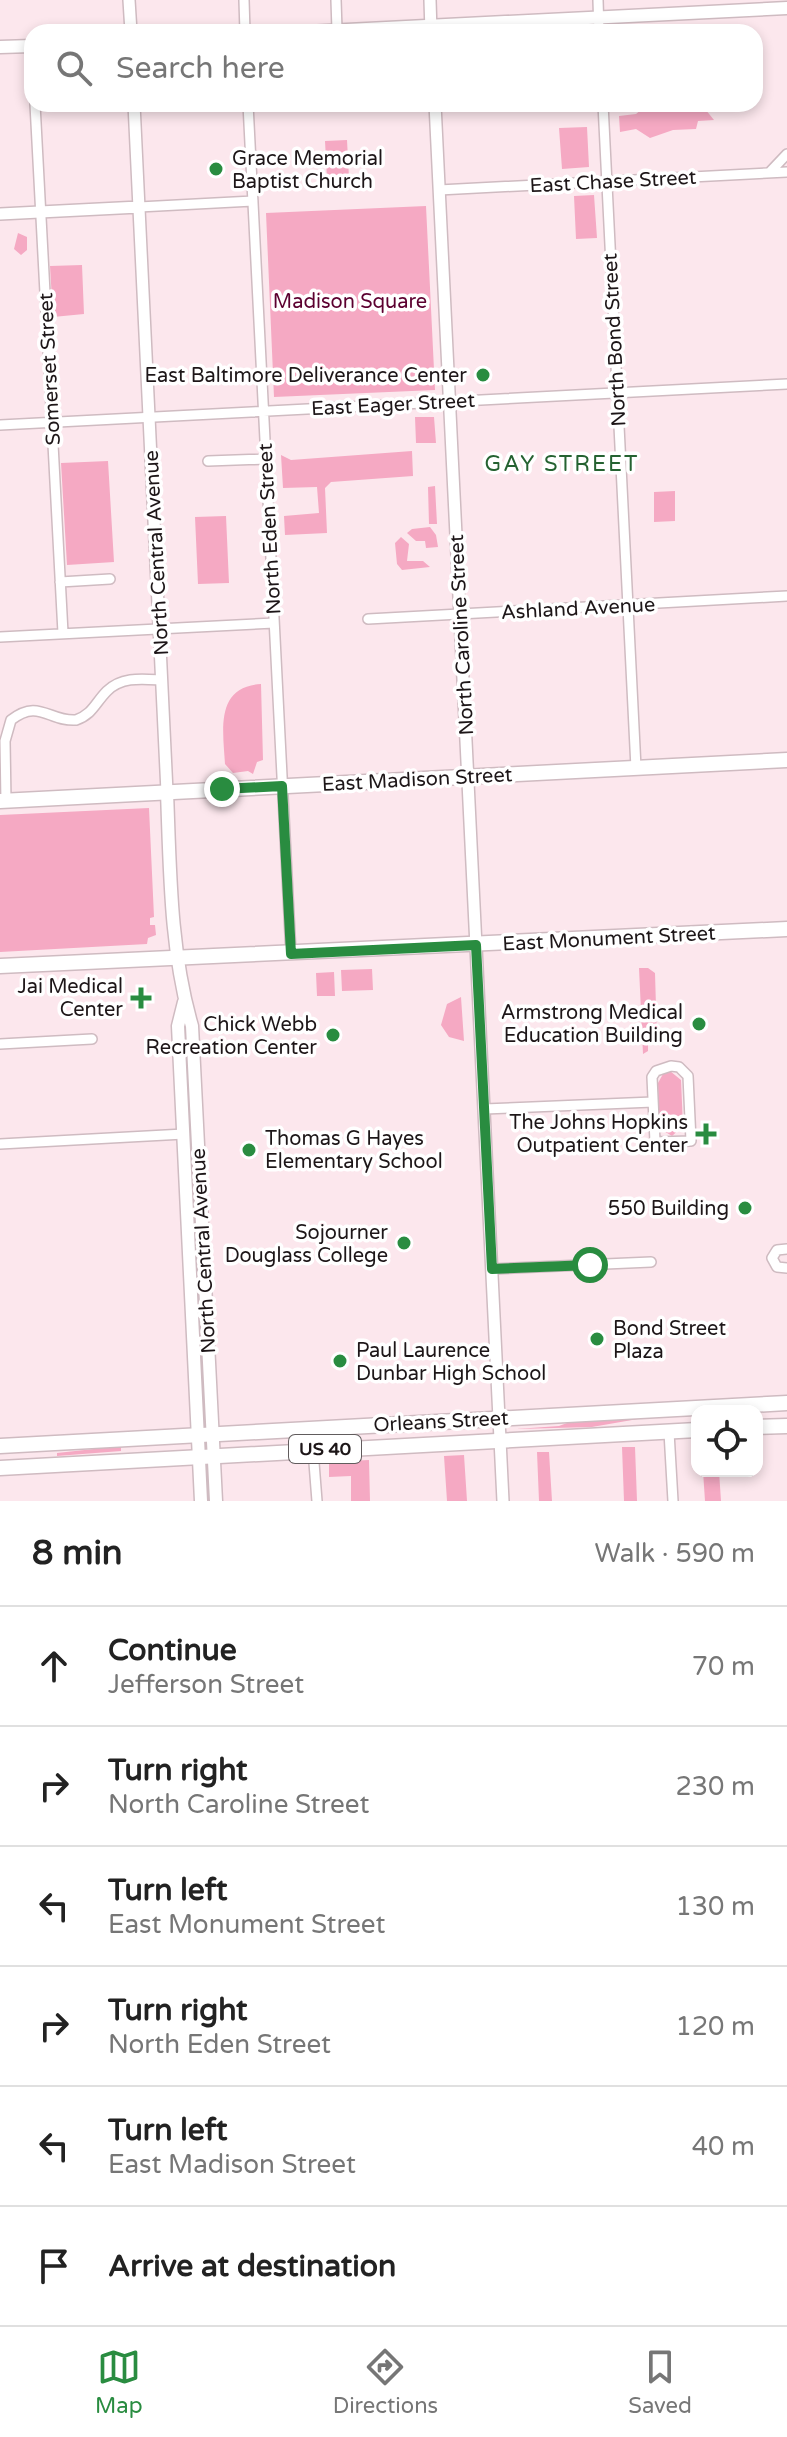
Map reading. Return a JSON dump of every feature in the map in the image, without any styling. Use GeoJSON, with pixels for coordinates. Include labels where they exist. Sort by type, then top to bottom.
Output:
{"type":"FeatureCollection","features":[{"type":"Feature","properties":{"kind":"main road"},"geometry":{"type":"LineString","coordinates":[[501,24],[787,8]]}},
{"type":"Feature","properties":{"kind":"main road"},"geometry":{"type":"LineString","coordinates":[[0,47],[24,47]]}},
{"type":"Feature","properties":{"kind":"main road","name":"East Madison Street"},"geometry":{"type":"LineString","coordinates":[[3,801],[787,760]]}},
{"type":"Feature","properties":{"kind":"main road","name":"North Central Avenue"},"geometry":{"type":"LineString","coordinates":[[167,792],[178,960],[184,1002],[192,1026],[197,1103],[206,1457],[201,1501]]}},
{"type":"Feature","properties":{"kind":"main road","name":"East Monument Street"},"geometry":{"type":"LineString","coordinates":[[0,966],[787,929]]}},
{"type":"Feature","properties":{"kind":"main road","name":"North Central Avenue"},"geometry":{"type":"LineString","coordinates":[[184,1002],[178,1026],[205,1435]]}},
{"type":"Feature","properties":{"kind":"main road"},"geometry":{"type":"LineString","coordinates":[[182,1103],[197,1103]]}},
{"type":"Feature","properties":{"kind":"main road","name":"Orleans Street"},"geometry":{"type":"LineString","coordinates":[[756,1405],[787,1403]]}},
{"type":"Feature","properties":{"kind":"main road","name":"Orleans Street"},"geometry":{"type":"LineString","coordinates":[[0,1446],[691,1408]]}},
{"type":"Feature","properties":{"kind":"main road"},"geometry":{"type":"LineString","coordinates":[[597,1436],[645,1427],[677,1409]]}},
{"type":"Feature","properties":{"kind":"main road"},"geometry":{"type":"LineString","coordinates":[[669,1432],[682,1419],[691,1416]]}},
{"type":"Feature","properties":{"kind":"main road"},"geometry":{"type":"LineString","coordinates":[[763,1427],[787,1426]]}},
{"type":"Feature","properties":{"kind":"main road","name":"Orleans Street"},"geometry":{"type":"LineString","coordinates":[[0,1468],[691,1430]]}},
{"type":"Feature","properties":{"kind":"main road","name":"North Central Avenue"},"geometry":{"type":"LineString","coordinates":[[206,1457],[216,1501]]}},
{"type":"Feature","properties":{"kind":"street"},"geometry":{"type":"LineString","coordinates":[[129,0],[130,24]]}},
{"type":"Feature","properties":{"kind":"street"},"geometry":{"type":"LineString","coordinates":[[244,0],[245,24]]}},
{"type":"Feature","properties":{"kind":"street"},"geometry":{"type":"LineString","coordinates":[[336,0],[337,24]]}},
{"type":"Feature","properties":{"kind":"street"},"geometry":{"type":"LineString","coordinates":[[430,0],[431,24]]}},
{"type":"Feature","properties":{"kind":"street"},"geometry":{"type":"LineString","coordinates":[[598,0],[599,24]]}},
{"type":"Feature","properties":{"kind":"street","name":"Somerset Street"},"geometry":{"type":"LineString","coordinates":[[35,112],[63,633]]}},
{"type":"Feature","properties":{"kind":"street","name":"North Central Avenue"},"geometry":{"type":"LineString","coordinates":[[134,112],[167,792]]}},
{"type":"Feature","properties":{"kind":"street","name":"North Eden Street"},"geometry":{"type":"LineString","coordinates":[[248,112],[291,954]]}},
{"type":"Feature","properties":{"kind":"street","name":"North Caroline Street"},"geometry":{"type":"LineString","coordinates":[[435,112],[503,1501]]}},
{"type":"Feature","properties":{"kind":"street","name":"North Bond Street"},"geometry":{"type":"LineString","coordinates":[[603,112],[636,768]]}},
{"type":"Feature","properties":{"kind":"street"},"geometry":{"type":"LineString","coordinates":[[769,173],[787,154]]}},
{"type":"Feature","properties":{"kind":"street","name":"East Chase Street"},"geometry":{"type":"LineString","coordinates":[[439,190],[787,172]]}},
{"type":"Feature","properties":{"kind":"street"},"geometry":{"type":"LineString","coordinates":[[0,214],[253,201]]}},
{"type":"Feature","properties":{"kind":"street","name":"East Eager Street"},"geometry":{"type":"LineString","coordinates":[[0,425],[787,384]]}},
{"type":"Feature","properties":{"kind":"street"},"geometry":{"type":"LineString","coordinates":[[208,461],[266,459]]}},
{"type":"Feature","properties":{"kind":"street"},"geometry":{"type":"LineString","coordinates":[[60,582],[110,579]]}},
{"type":"Feature","properties":{"kind":"street","name":"Ashland Avenue"},"geometry":{"type":"LineString","coordinates":[[368,619],[787,596]]}},
{"type":"Feature","properties":{"kind":"street"},"geometry":{"type":"LineString","coordinates":[[0,637],[274,623]]}},
{"type":"Feature","properties":{"kind":"street"},"geometry":{"type":"LineString","coordinates":[[3,801],[5,741],[11,720],[26,711],[35,710],[76,720],[94,711],[108,690],[121,682],[162,680]]}},
{"type":"Feature","properties":{"kind":"street"},"geometry":{"type":"LineString","coordinates":[[0,1044],[92,1039]]}},
{"type":"Feature","properties":{"kind":"street"},"geometry":{"type":"LineString","coordinates":[[671,1066],[685,1071],[691,1141],[655,1142],[653,1102],[652,1077],[656,1071],[671,1066]]}},
{"type":"Feature","properties":{"kind":"street"},"geometry":{"type":"LineString","coordinates":[[484,1109],[653,1102]]}},
{"type":"Feature","properties":{"kind":"street"},"geometry":{"type":"LineString","coordinates":[[0,1144],[184,1134]]}},
{"type":"Feature","properties":{"kind":"street"},"geometry":{"type":"LineString","coordinates":[[787,1249],[777,1250],[772,1258],[777,1267],[787,1268]]}},
{"type":"Feature","properties":{"kind":"street"},"geometry":{"type":"LineString","coordinates":[[492,1269],[651,1262]]}},
{"type":"Feature","properties":{"kind":"street"},"geometry":{"type":"LineString","coordinates":[[669,1432],[673,1501]]}},
{"type":"Feature","properties":{"kind":"street"},"geometry":{"type":"LineString","coordinates":[[313,1450],[317,1501]]}},
{"type":"Feature","properties":{"kind":"green space"},"geometry":{"type":"Polygon","coordinates":[[[708,112],[714,120],[698,121],[696,129],[673,130],[650,138],[636,129],[620,132],[619,116],[708,112]]]}},
{"type":"Feature","properties":{"kind":"green space"},"geometry":{"type":"Polygon","coordinates":[[[587,127],[589,167],[562,169],[559,128],[587,127]]]}},
{"type":"Feature","properties":{"kind":"green space"},"geometry":{"type":"Polygon","coordinates":[[[347,140],[349,178],[327,179],[325,141],[347,140]]]}},
{"type":"Feature","properties":{"kind":"green space"},"geometry":{"type":"Polygon","coordinates":[[[594,195],[597,238],[576,239],[574,196],[594,195]]]}},
{"type":"Feature","properties":{"kind":"green space","name":"Madison Square"},"geometry":{"type":"Polygon","coordinates":[[[426,206],[435,390],[274,397],[266,213],[426,206]]]}},
{"type":"Feature","properties":{"kind":"green space"},"geometry":{"type":"Polygon","coordinates":[[[18,233],[27,237],[27,250],[21,255],[14,249],[18,233]]]}},
{"type":"Feature","properties":{"kind":"green space"},"geometry":{"type":"Polygon","coordinates":[[[82,265],[84,314],[53,317],[50,266],[82,265]]]}},
{"type":"Feature","properties":{"kind":"green space"},"geometry":{"type":"Polygon","coordinates":[[[415,417],[434,417],[436,443],[416,443],[415,417]]]}},
{"type":"Feature","properties":{"kind":"green space"},"geometry":{"type":"Polygon","coordinates":[[[412,451],[413,476],[331,482],[325,488],[327,533],[285,535],[284,516],[319,513],[317,487],[283,488],[281,455],[291,460],[412,451]]]}},
{"type":"Feature","properties":{"kind":"green space"},"geometry":{"type":"Polygon","coordinates":[[[108,461],[114,562],[67,565],[61,463],[108,461]]]}},
{"type":"Feature","properties":{"kind":"green space"},"geometry":{"type":"Polygon","coordinates":[[[435,486],[437,524],[429,524],[428,487],[435,486]]]}},
{"type":"Feature","properties":{"kind":"green space"},"geometry":{"type":"Polygon","coordinates":[[[675,491],[675,521],[654,522],[654,492],[675,491]]]}},
{"type":"Feature","properties":{"kind":"green space"},"geometry":{"type":"Polygon","coordinates":[[[226,516],[229,583],[198,584],[195,517],[226,516]]]}},
{"type":"Feature","properties":{"kind":"green space"},"geometry":{"type":"Polygon","coordinates":[[[430,527],[436,535],[438,547],[426,548],[425,541],[416,541],[407,533],[412,529],[430,527]]]}},
{"type":"Feature","properties":{"kind":"green space"},"geometry":{"type":"Polygon","coordinates":[[[401,537],[409,544],[407,561],[423,561],[430,567],[402,570],[397,564],[395,543],[401,537]]]}},
{"type":"Feature","properties":{"kind":"green space"},"geometry":{"type":"Polygon","coordinates":[[[261,684],[263,760],[257,762],[253,774],[248,771],[233,773],[225,764],[225,712],[236,693],[261,684]]]}},
{"type":"Feature","properties":{"kind":"green space"},"geometry":{"type":"Polygon","coordinates":[[[149,808],[154,917],[150,918],[150,925],[155,925],[156,935],[148,938],[147,944],[0,952],[0,815],[149,808]]]}},
{"type":"Feature","properties":{"kind":"green space"},"geometry":{"type":"Polygon","coordinates":[[[639,968],[648,968],[655,973],[657,1040],[648,1041],[648,1051],[643,1054],[639,968]]]}},
{"type":"Feature","properties":{"kind":"green space"},"geometry":{"type":"Polygon","coordinates":[[[372,969],[373,990],[342,991],[341,970],[372,969]]]}},
{"type":"Feature","properties":{"kind":"green space"},"geometry":{"type":"Polygon","coordinates":[[[334,972],[335,996],[317,996],[316,973],[334,972]]]}},
{"type":"Feature","properties":{"kind":"green space"},"geometry":{"type":"Polygon","coordinates":[[[461,997],[464,1041],[449,1037],[441,1025],[447,1004],[461,997]]]}},
{"type":"Feature","properties":{"kind":"green space"},"geometry":{"type":"Polygon","coordinates":[[[670,1071],[681,1080],[683,1126],[672,1136],[659,1128],[658,1083],[663,1074],[670,1071]]]}},
{"type":"Feature","properties":{"kind":"green space"},"geometry":{"type":"Polygon","coordinates":[[[655,1416],[592,1427],[516,1429],[559,1426],[575,1420],[655,1416]]]}},
{"type":"Feature","properties":{"kind":"green space"},"geometry":{"type":"Polygon","coordinates":[[[121,1446],[121,1451],[57,1456],[57,1453],[121,1446]]]}},
{"type":"Feature","properties":{"kind":"green space"},"geometry":{"type":"Polygon","coordinates":[[[622,1447],[635,1447],[637,1501],[624,1501],[622,1447]]]}},
{"type":"Feature","properties":{"kind":"green space"},"geometry":{"type":"Polygon","coordinates":[[[537,1452],[549,1452],[552,1501],[539,1501],[537,1452]]]}},
{"type":"Feature","properties":{"kind":"green space"},"geometry":{"type":"Polygon","coordinates":[[[464,1455],[467,1501],[447,1501],[444,1456],[464,1455]]]}},
{"type":"Feature","properties":{"kind":"green space"},"geometry":{"type":"Polygon","coordinates":[[[369,1460],[370,1501],[351,1501],[351,1476],[329,1477],[329,1462],[369,1460]]]}},
{"type":"Feature","properties":{"kind":"green space"},"geometry":{"type":"Polygon","coordinates":[[[703,1477],[719,1477],[721,1501],[705,1501],[703,1477]]]}},
{"type":"Feature","properties":{"kind":"place","name":"Grace Memorial Baptist Church"},"geometry":{"type":"Point","coordinates":[216,169]}},
{"type":"Feature","properties":{"kind":"place","name":"East Baltimore Deliverance Center"},"geometry":{"type":"Point","coordinates":[483,375]}},
{"type":"Feature","properties":{"kind":"place","name":"Jai Medical Center"},"geometry":{"type":"Point","coordinates":[141,998]}},
{"type":"Feature","properties":{"kind":"place","name":"Armstrong Medical Education Building"},"geometry":{"type":"Point","coordinates":[699,1024]}},
{"type":"Feature","properties":{"kind":"place","name":"Chick Webb Recreation Center"},"geometry":{"type":"Point","coordinates":[333,1035]}},
{"type":"Feature","properties":{"kind":"place","name":"The Johns Hopkins Outpatient Center"},"geometry":{"type":"Point","coordinates":[706,1134]}},
{"type":"Feature","properties":{"kind":"place","name":"Thomas G Hayes Elementary School"},"geometry":{"type":"Point","coordinates":[249,1150]}},
{"type":"Feature","properties":{"kind":"place","name":"550 Building"},"geometry":{"type":"Point","coordinates":[745,1208]}},
{"type":"Feature","properties":{"kind":"place","name":"Sojourner Douglass College"},"geometry":{"type":"Point","coordinates":[404,1243]}},
{"type":"Feature","properties":{"kind":"place","name":"Bond Street Plaza"},"geometry":{"type":"Point","coordinates":[597,1339]}},
{"type":"Feature","properties":{"kind":"place","name":"Paul Laurence Dunbar High School"},"geometry":{"type":"Point","coordinates":[340,1361]}},
{"type":"Feature","properties":{"kind":"district","name":"GAY STREET"},"geometry":{"type":"Point","coordinates":[562,463]}},
{"type":"Feature","properties":{"kind":"route"},"geometry":{"type":"LineString","coordinates":[[222,789],[282,786],[291,954],[476,945],[492,1269],[590,1265]]}}]}
